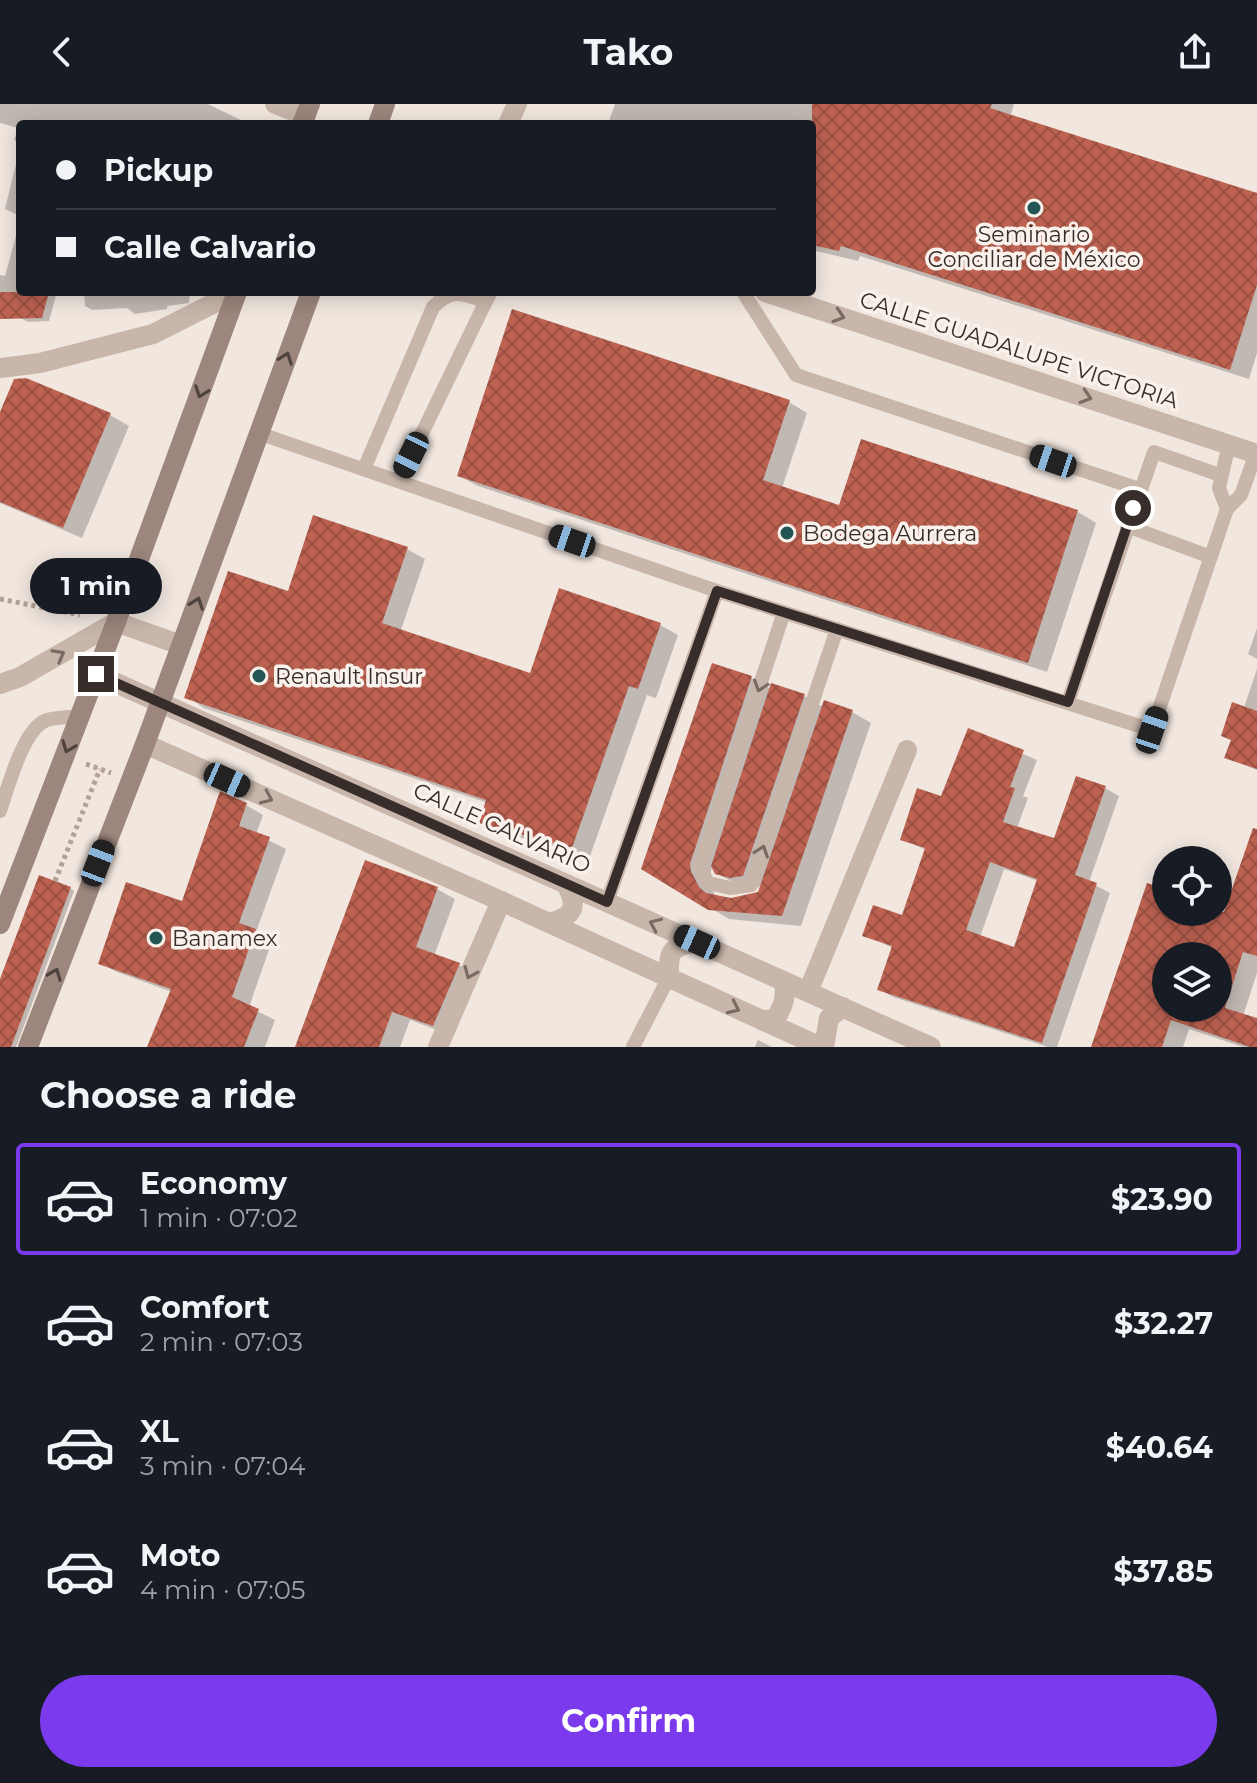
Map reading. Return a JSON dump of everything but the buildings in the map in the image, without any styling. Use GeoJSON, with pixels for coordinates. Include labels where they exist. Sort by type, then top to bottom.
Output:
{"type":"FeatureCollection","features":[{"type":"Feature","properties":{"kind":"main road"},"geometry":{"type":"LineString","coordinates":[[0,924],[6,896],[116,622],[235,296]]}},
{"type":"Feature","properties":{"kind":"main road"},"geometry":{"type":"LineString","coordinates":[[28,1047],[145,744],[309,296]]}},
{"type":"Feature","properties":{"kind":"street"},"geometry":{"type":"LineString","coordinates":[[275,104],[306,115]]}},
{"type":"Feature","properties":{"kind":"street"},"geometry":{"type":"LineString","coordinates":[[0,368],[40,363],[153,334],[228,296]]}},
{"type":"Feature","properties":{"kind":"street","name":"CALLE GUADALUPE VICTORIA"},"geometry":{"type":"LineString","coordinates":[[777,296],[1256,454]]}},
{"type":"Feature","properties":{"kind":"street"},"geometry":{"type":"LineString","coordinates":[[0,684],[20,677],[116,622],[181,645]]}},
{"type":"Feature","properties":{"kind":"street","name":"CALLE CALVARIO"},"geometry":{"type":"LineString","coordinates":[[96,674],[843,1007],[889,1038],[931,1047]]}},
{"type":"Feature","properties":{"kind":"street"},"geometry":{"type":"LineString","coordinates":[[145,744],[823,1047],[829,1018],[843,1007]]}},
{"type":"Feature","properties":{"kind":"street"},"geometry":{"type":"LineString","coordinates":[[808,992],[907,750]]}},
{"type":"Feature","properties":{"kind":"street"},"geometry":{"type":"LineString","coordinates":[[550,923],[565,918],[572,911],[573,898],[566,884]]}},
{"type":"Feature","properties":{"kind":"street"},"geometry":{"type":"LineString","coordinates":[[438,1047],[501,901]]}},
{"type":"Feature","properties":{"kind":"street"},"geometry":{"type":"LineString","coordinates":[[669,977],[671,953],[678,945],[697,942]]}},
{"type":"Feature","properties":{"kind":"street"},"geometry":{"type":"LineString","coordinates":[[763,1021],[776,1018],[782,1008],[786,997],[784,982]]}},
{"type":"Feature","properties":{"kind":"lane"},"geometry":{"type":"LineString","coordinates":[[364,469],[433,307],[444,296]]}},
{"type":"Feature","properties":{"kind":"lane"},"geometry":{"type":"LineString","coordinates":[[399,481],[488,296]]}},
{"type":"Feature","properties":{"kind":"lane"},"geometry":{"type":"LineString","coordinates":[[746,296],[796,375],[1139,489]]}},
{"type":"Feature","properties":{"kind":"lane"},"geometry":{"type":"LineString","coordinates":[[258,433],[717,591],[1152,730],[1227,509],[1241,495],[1256,454]]}},
{"type":"Feature","properties":{"kind":"lane"},"geometry":{"type":"LineString","coordinates":[[1227,509],[1219,493],[1220,475],[1229,444]]}},
{"type":"Feature","properties":{"kind":"lane"},"geometry":{"type":"LineString","coordinates":[[1068,702],[1154,452],[1220,475]]}},
{"type":"Feature","properties":{"kind":"lane"},"geometry":{"type":"LineString","coordinates":[[1127,526],[1211,557]]}},
{"type":"Feature","properties":{"kind":"lane"},"geometry":{"type":"LineString","coordinates":[[607,902],[717,591]]}},
{"type":"Feature","properties":{"kind":"lane"},"geometry":{"type":"LineString","coordinates":[[784,612],[700,867],[708,883],[730,888],[751,885],[837,629]]}},
{"type":"Feature","properties":{"kind":"lane"},"geometry":{"type":"LineString","coordinates":[[0,811],[23,749],[36,727],[46,720],[80,716]]}},
{"type":"Feature","properties":{"kind":"lane"},"geometry":{"type":"LineString","coordinates":[[633,1047],[669,977]]}},
{"type":"Feature","properties":{"kind":"path"},"geometry":{"type":"LineString","coordinates":[[0,599],[116,622]]}},
{"type":"Feature","properties":{"kind":"path"},"geometry":{"type":"LineString","coordinates":[[64,756],[130,780]]}},
{"type":"Feature","properties":{"kind":"path"},"geometry":{"type":"LineString","coordinates":[[55,881],[100,769]]}},
{"type":"Feature","properties":{"kind":"place","name":"Seminario Conciliar de México"},"geometry":{"type":"Point","coordinates":[1034,208]}},
{"type":"Feature","properties":{"kind":"place","name":"Bodega Aurrera"},"geometry":{"type":"Point","coordinates":[787,533]}},
{"type":"Feature","properties":{"kind":"place","name":"Renault Insur"},"geometry":{"type":"Point","coordinates":[259,676]}},
{"type":"Feature","properties":{"kind":"place","name":"Banamex"},"geometry":{"type":"Point","coordinates":[156,938]}},
{"type":"Feature","properties":{"kind":"route"},"geometry":{"type":"LineString","coordinates":[[96,674],[607,902],[717,591],[1068,702],[1133,508]]}}]}
